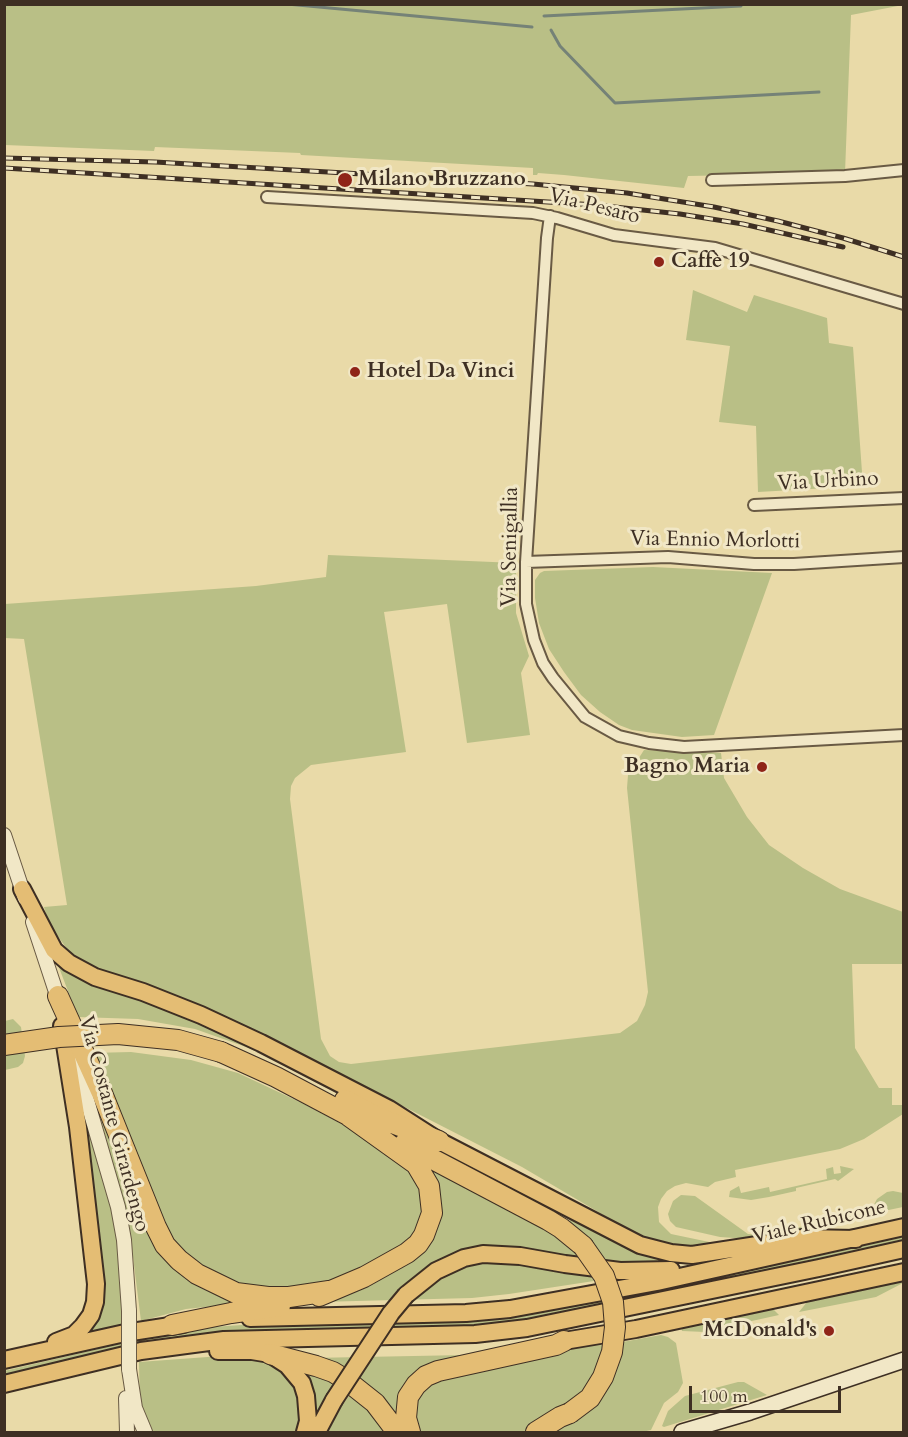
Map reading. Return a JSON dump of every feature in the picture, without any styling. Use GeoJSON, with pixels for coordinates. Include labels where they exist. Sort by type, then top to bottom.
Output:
{"type":"FeatureCollection","features":[{"type":"Feature","properties":{"kind":"highway"},"geometry":{"type":"LineString","coordinates":[[22,889],[54,950],[69,963],[95,977],[201,1015],[261,1043],[389,1109],[439,1141],[622,1237],[655,1250],[692,1255],[802,1238],[856,1239]]}},
{"type":"Feature","properties":{"kind":"highway"},"geometry":{"type":"LineString","coordinates":[[58,996],[102,1092],[165,1245],[197,1274],[236,1293],[289,1297],[329,1291]]}},
{"type":"Feature","properties":{"kind":"highway"},"geometry":{"type":"LineString","coordinates":[[8,1359],[74,1335],[90,1315],[95,1302],[96,1284],[92,1235],[58,996]]}},
{"type":"Feature","properties":{"kind":"highway"},"geometry":{"type":"LineString","coordinates":[[4,1045],[59,1037],[118,1034],[178,1040],[291,1073],[379,1118],[439,1141]]}},
{"type":"Feature","properties":{"kind":"highway"},"geometry":{"type":"LineString","coordinates":[[220,1052],[276,1077],[416,1150],[561,1228],[584,1246],[604,1276],[613,1302],[615,1326],[612,1352],[603,1377],[590,1398],[549,1432]]}},
{"type":"Feature","properties":{"kind":"highway"},"geometry":{"type":"LineString","coordinates":[[8,1359],[231,1312],[295,1304],[364,1277],[407,1253],[424,1235],[432,1213],[429,1186],[416,1164],[348,1116]]}},
{"type":"Feature","properties":{"kind":"highway"},"geometry":{"type":"LineString","coordinates":[[895,1229],[903,1219]]}},
{"type":"Feature","properties":{"kind":"highway","name":"Viale Rubicone"},"geometry":{"type":"LineString","coordinates":[[744,1263],[895,1229]]}},
{"type":"Feature","properties":{"kind":"highway"},"geometry":{"type":"LineString","coordinates":[[4,1384],[104,1359],[160,1348],[257,1338],[423,1336],[502,1331],[568,1321],[903,1249]]}},
{"type":"Feature","properties":{"kind":"highway"},"geometry":{"type":"LineString","coordinates":[[317,1432],[334,1401],[391,1313],[406,1294],[436,1271],[464,1258],[483,1254],[520,1256],[573,1266],[644,1271],[744,1263]]}},
{"type":"Feature","properties":{"kind":"highway"},"geometry":{"type":"LineString","coordinates":[[671,1322],[744,1293],[864,1258]]}},
{"type":"Feature","properties":{"kind":"highway"},"geometry":{"type":"LineString","coordinates":[[172,1325],[280,1317],[499,1310],[611,1291],[744,1263]]}},
{"type":"Feature","properties":{"kind":"highway"},"geometry":{"type":"LineString","coordinates":[[410,1432],[406,1418],[408,1397],[426,1376],[444,1370],[556,1345],[564,1341],[671,1322],[903,1272]]}},
{"type":"Feature","properties":{"kind":"highway"},"geometry":{"type":"LineString","coordinates":[[160,1348],[201,1352],[236,1350],[270,1354],[333,1372],[367,1394],[397,1432]]}},
{"type":"Feature","properties":{"kind":"highway"},"geometry":{"type":"LineString","coordinates":[[270,1354],[287,1365],[302,1383],[308,1411],[305,1432]]}},
{"type":"Feature","properties":{"kind":"highway"},"geometry":{"type":"LineString","coordinates":[[536,1432],[570,1413]]}},
{"type":"Feature","properties":{"kind":"main road"},"geometry":{"type":"LineString","coordinates":[[681,1432],[750,1412],[903,1360]]}},
{"type":"Feature","properties":{"kind":"street"},"geometry":{"type":"LineString","coordinates":[[712,180],[845,176],[903,170]]}},
{"type":"Feature","properties":{"kind":"street","name":"Via Pesaro"},"geometry":{"type":"LineString","coordinates":[[267,197],[533,213],[614,236],[715,248],[903,304]]}},
{"type":"Feature","properties":{"kind":"street","name":"Via Senigallia"},"geometry":{"type":"LineString","coordinates":[[550,216],[526,562],[526,604],[529,622],[543,663],[585,717],[619,736],[650,743],[684,747],[903,735]]}},
{"type":"Feature","properties":{"kind":"street","name":"Via Urbino"},"geometry":{"type":"LineString","coordinates":[[754,505],[903,498]]}},
{"type":"Feature","properties":{"kind":"street","name":"Via Ennio Morlotti"},"geometry":{"type":"LineString","coordinates":[[526,562],[668,556],[754,564],[903,557]]}},
{"type":"Feature","properties":{"kind":"street","name":"Via Costante Girardengo"},"geometry":{"type":"LineString","coordinates":[[4,835],[58,996],[118,1207],[126,1260],[129,1311],[129,1370],[126,1381],[127,1432]]}},
{"type":"Feature","properties":{"kind":"street"},"geometry":{"type":"LineString","coordinates":[[129,1370],[135,1408],[145,1432]]}},
{"type":"Feature","properties":{"kind":"green space"},"geometry":{"type":"Polygon","coordinates":[[[4,5],[903,5],[851,15],[845,173],[688,176],[684,188],[564,175],[538,173],[533,175],[533,168],[301,155],[300,153],[155,147],[154,151],[5,145],[4,5]]]}},
{"type":"Feature","properties":{"kind":"green space"},"geometry":{"type":"Polygon","coordinates":[[[693,290],[747,312],[754,295],[827,318],[829,343],[853,347],[863,486],[758,492],[756,426],[719,422],[730,346],[686,340],[693,290]]]}},
{"type":"Feature","properties":{"kind":"green space"},"geometry":{"type":"Polygon","coordinates":[[[328,555],[516,563],[516,613],[529,656],[521,673],[530,735],[467,743],[447,604],[384,612],[406,752],[311,765],[295,778],[291,786],[290,799],[321,1039],[330,1056],[339,1062],[351,1064],[620,1033],[637,1021],[645,1005],[648,992],[627,788],[628,775],[644,750],[721,753],[724,778],[747,817],[769,845],[840,889],[903,912],[903,964],[852,964],[855,1048],[879,1088],[892,1088],[892,1105],[903,1105],[903,1114],[864,1139],[840,1149],[735,1170],[736,1177],[715,1182],[708,1187],[686,1183],[675,1186],[661,1199],[658,1207],[659,1222],[671,1234],[714,1243],[715,1246],[682,1247],[639,1236],[522,1167],[295,1051],[216,1014],[87,966],[70,953],[49,924],[44,907],[67,905],[24,639],[5,638],[5,604],[256,586],[326,577],[328,555]]]}},
{"type":"Feature","properties":{"kind":"green space"},"geometry":{"type":"Polygon","coordinates":[[[653,567],[772,573],[714,735],[682,737],[632,730],[619,725],[581,695],[549,649],[539,623],[535,580],[544,571],[653,567]]]}},
{"type":"Feature","properties":{"kind":"green space"},"geometry":{"type":"Polygon","coordinates":[[[53,952],[185,1013],[299,1070],[246,1047],[195,1029],[138,1019],[78,1017],[53,952]]]}},
{"type":"Feature","properties":{"kind":"green space"},"geometry":{"type":"Polygon","coordinates":[[[13,1019],[21,1027],[25,1056],[23,1063],[18,1067],[5,1070],[5,1021],[13,1019]]]}},
{"type":"Feature","properties":{"kind":"green space"},"geometry":{"type":"Polygon","coordinates":[[[131,1052],[191,1060],[238,1073],[304,1104],[401,1156],[416,1170],[427,1213],[407,1247],[333,1282],[277,1290],[239,1285],[202,1267],[171,1238],[91,1053],[131,1052]]]}},
{"type":"Feature","properties":{"kind":"green space"},"geometry":{"type":"Polygon","coordinates":[[[98,1109],[167,1252],[263,1301],[186,1309],[141,1321],[129,1225],[98,1109]]]}},
{"type":"Feature","properties":{"kind":"green space"},"geometry":{"type":"Polygon","coordinates":[[[82,1111],[109,1193],[119,1251],[123,1326],[84,1336],[95,1317],[82,1111]]]}},
{"type":"Feature","properties":{"kind":"green space"},"geometry":{"type":"Polygon","coordinates":[[[426,1165],[561,1235],[570,1220],[636,1252],[664,1260],[664,1265],[640,1266],[473,1253],[424,1290],[460,1267],[502,1259],[620,1277],[472,1298],[318,1302],[425,1245],[426,1165]]]}},
{"type":"Feature","properties":{"kind":"green space"},"geometry":{"type":"Polygon","coordinates":[[[840,1166],[854,1169],[838,1181],[835,1179],[796,1188],[796,1191],[751,1200],[729,1197],[730,1191],[739,1186],[741,1193],[769,1187],[770,1192],[827,1179],[826,1169],[833,1167],[834,1174],[841,1173],[840,1166]]]}},
{"type":"Feature","properties":{"kind":"green space"},"geometry":{"type":"Polygon","coordinates":[[[893,1191],[903,1193],[903,1207],[749,1239],[720,1237],[676,1227],[670,1221],[668,1214],[673,1201],[681,1195],[695,1196],[748,1234],[762,1235],[870,1212],[877,1199],[893,1191]]]}},
{"type":"Feature","properties":{"kind":"green space"},"geometry":{"type":"Polygon","coordinates":[[[903,1234],[903,1244],[567,1316],[478,1327],[148,1343],[5,1375],[4,1371],[142,1337],[212,1327],[257,1324],[410,1322],[702,1279],[903,1234]]]}},
{"type":"Feature","properties":{"kind":"green space"},"geometry":{"type":"Polygon","coordinates":[[[903,1278],[903,1283],[876,1297],[799,1312],[807,1302],[817,1296],[903,1278]]]}},
{"type":"Feature","properties":{"kind":"green space"},"geometry":{"type":"Polygon","coordinates":[[[771,1307],[779,1315],[720,1328],[721,1333],[711,1336],[705,1332],[682,1331],[680,1324],[771,1307]]]}},
{"type":"Feature","properties":{"kind":"green space"},"geometry":{"type":"Polygon","coordinates":[[[661,1335],[676,1343],[683,1383],[678,1392],[664,1403],[651,1430],[642,1432],[416,1432],[414,1401],[426,1383],[570,1346],[606,1345],[661,1335]]]}},
{"type":"Feature","properties":{"kind":"green space"},"geometry":{"type":"Polygon","coordinates":[[[235,1355],[276,1362],[304,1394],[300,1432],[151,1432],[140,1410],[139,1362],[235,1355]]]}},
{"type":"Feature","properties":{"kind":"green space"},"geometry":{"type":"Polygon","coordinates":[[[465,1355],[434,1368],[402,1423],[311,1358],[465,1355]]]}},
{"type":"Feature","properties":{"kind":"green space"},"geometry":{"type":"Polygon","coordinates":[[[299,1366],[346,1382],[317,1432],[305,1374],[299,1366]]]}},
{"type":"Feature","properties":{"kind":"green space"},"geometry":{"type":"Polygon","coordinates":[[[744,1382],[767,1395],[662,1426],[668,1411],[685,1396],[744,1382]]]}},
{"type":"Feature","properties":{"kind":"green space"},"geometry":{"type":"Polygon","coordinates":[[[353,1390],[394,1432],[327,1432],[336,1414],[353,1390]]]}},
{"type":"Feature","properties":{"kind":"waterway"},"geometry":{"type":"LineString","coordinates":[[287,4],[532,27]]}},
{"type":"Feature","properties":{"kind":"waterway"},"geometry":{"type":"LineString","coordinates":[[544,16],[741,6],[741,4]]}},
{"type":"Feature","properties":{"kind":"waterway"},"geometry":{"type":"LineString","coordinates":[[551,30],[560,46],[615,103],[819,92]]}},
{"type":"Feature","properties":{"kind":"railway"},"geometry":{"type":"LineString","coordinates":[[4,158],[155,162],[533,184],[627,193],[714,207],[778,221],[904,257]]}},
{"type":"Feature","properties":{"kind":"railway"},"geometry":{"type":"LineString","coordinates":[[4,168],[596,205],[680,214],[743,224],[843,247]]}},
{"type":"Feature","properties":{"kind":"place","name":"Milano Bruzzano"},"geometry":{"type":"Point","coordinates":[345,180]}},
{"type":"Feature","properties":{"kind":"place","name":"Caffè 19"},"geometry":{"type":"Point","coordinates":[659,262]}},
{"type":"Feature","properties":{"kind":"place","name":"Hotel Da Vinci"},"geometry":{"type":"Point","coordinates":[355,372]}},
{"type":"Feature","properties":{"kind":"place","name":"Bagno Maria"},"geometry":{"type":"Point","coordinates":[762,767]}},
{"type":"Feature","properties":{"kind":"place","name":"McDonald's"},"geometry":{"type":"Point","coordinates":[829,1331]}}]}
